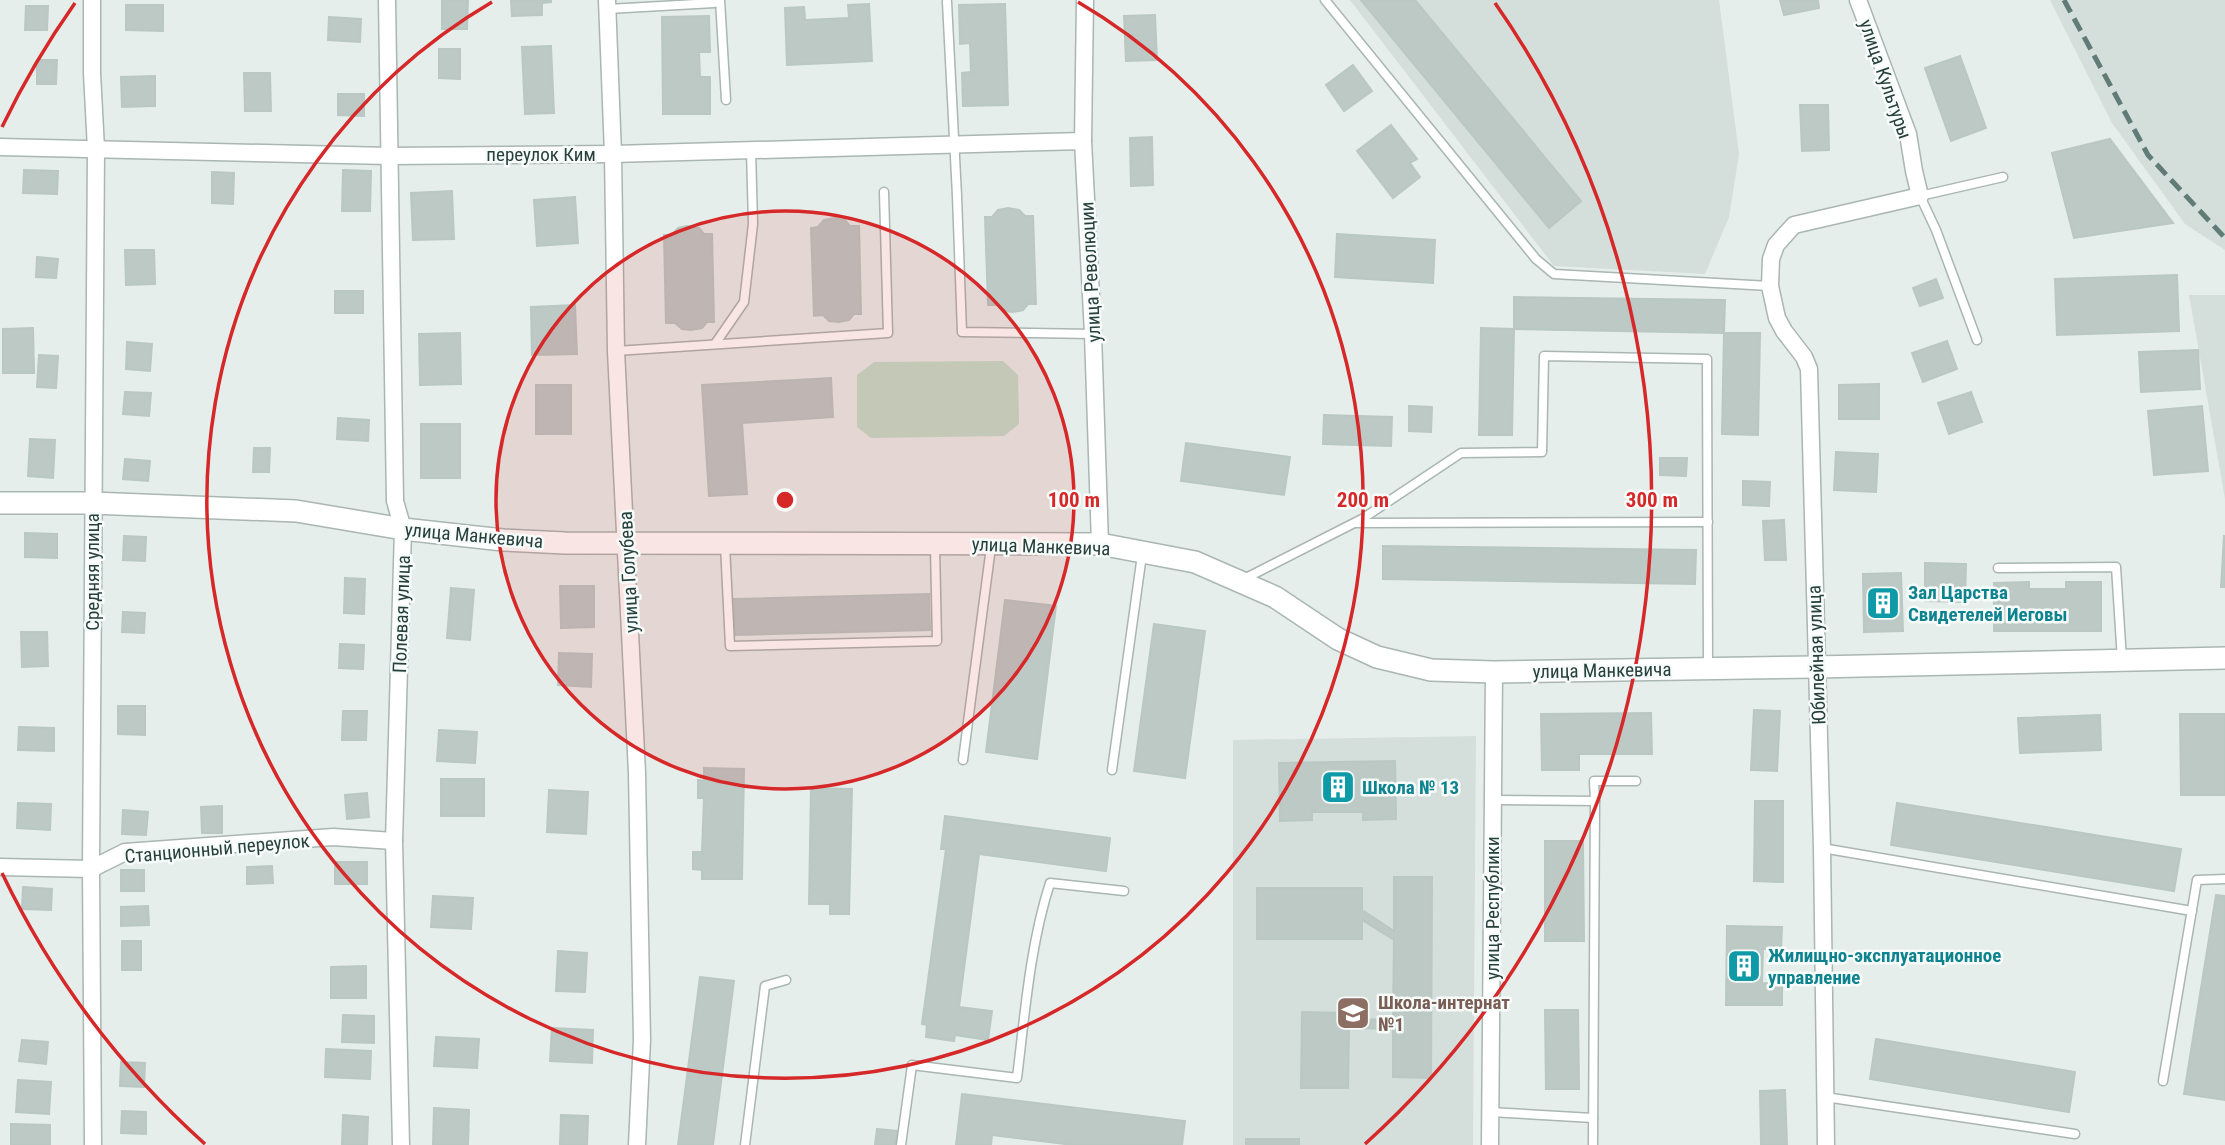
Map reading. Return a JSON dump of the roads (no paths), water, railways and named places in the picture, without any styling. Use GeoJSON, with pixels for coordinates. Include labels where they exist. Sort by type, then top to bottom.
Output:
{"type":"FeatureCollection","features":[{"type":"Feature","properties":{"kind":"street","name":"Средняя улица"},"geometry":{"type":"LineString","coordinates":[[92,0],[96,149],[92,503],[93,1145]]}},
{"type":"Feature","properties":{"kind":"street","name":"Полевая улица"},"geometry":{"type":"LineString","coordinates":[[387,0],[395,502],[403,529],[394,841],[401,1145]]}},
{"type":"Feature","properties":{"kind":"street","name":"улица Революции"},"geometry":{"type":"LineString","coordinates":[[1085,0],[1083,141],[1100,544]]}},
{"type":"Feature","properties":{"kind":"street","name":"улица Культуры"},"geometry":{"type":"LineString","coordinates":[[1858,0],[1908,134],[1920,196]]}},
{"type":"Feature","properties":{"kind":"street","name":"улица Голубева"},"geometry":{"type":"LineString","coordinates":[[608,4],[616,351],[637,774],[642,1040],[637,1145]]}},
{"type":"Feature","properties":{"kind":"street","name":"переулок Ким"},"geometry":{"type":"LineString","coordinates":[[0,147],[388,156],[613,154],[1083,141]]}},
{"type":"Feature","properties":{"kind":"street","name":"Юбилейная улица"},"geometry":{"type":"LineString","coordinates":[[1826,1145],[1822,848],[1808,369],[1804,357],[1777,318],[1770,286],[1771,259],[1776,245],[1794,225],[1920,196]]}},
{"type":"Feature","properties":{"kind":"street","name":"улица Манкевича"},"geometry":{"type":"LineString","coordinates":[[0,503],[92,503],[296,511],[403,529],[503,540],[1100,544],[1195,562],[1275,597],[1338,639],[1377,657],[1431,670],[1816,667],[2225,658]]}},
{"type":"Feature","properties":{"kind":"street","name":"улица Республики"},"geometry":{"type":"LineString","coordinates":[[1490,1145],[1494,671]]}},
{"type":"Feature","properties":{"kind":"street","name":"Станционный переулок"},"geometry":{"type":"LineString","coordinates":[[0,867],[91,869],[125,852],[333,837],[394,841]]}},
{"type":"Feature","properties":{"kind":"lane"},"geometry":{"type":"LineString","coordinates":[[608,4],[714,3],[718,0],[726,100]]}},
{"type":"Feature","properties":{"kind":"lane"},"geometry":{"type":"LineString","coordinates":[[1325,0],[1527,249],[1554,274],[1770,286]]}},
{"type":"Feature","properties":{"kind":"lane"},"geometry":{"type":"LineString","coordinates":[[947,2],[962,332],[1093,334]]}},
{"type":"Feature","properties":{"kind":"lane"},"geometry":{"type":"LineString","coordinates":[[715,344],[744,302],[753,224],[751,150]]}},
{"type":"Feature","properties":{"kind":"lane"},"geometry":{"type":"LineString","coordinates":[[1977,340],[1936,230],[1920,196],[2003,177]]}},
{"type":"Feature","properties":{"kind":"lane"},"geometry":{"type":"LineString","coordinates":[[616,351],[888,332],[884,192]]}},
{"type":"Feature","properties":{"kind":"lane"},"geometry":{"type":"LineString","coordinates":[[1239,581],[1353,523],[1461,453],[1542,452],[1544,356],[1707,359],[1708,668]]}},
{"type":"Feature","properties":{"kind":"lane"},"geometry":{"type":"LineString","coordinates":[[1353,523],[1707,522]]}},
{"type":"Feature","properties":{"kind":"lane"},"geometry":{"type":"LineString","coordinates":[[725,542],[730,646],[937,641],[935,544]]}},
{"type":"Feature","properties":{"kind":"lane"},"geometry":{"type":"LineString","coordinates":[[963,760],[992,544]]}},
{"type":"Feature","properties":{"kind":"lane"},"geometry":{"type":"LineString","coordinates":[[1112,770],[1142,552]]}},
{"type":"Feature","properties":{"kind":"lane"},"geometry":{"type":"LineString","coordinates":[[1998,568],[2116,567],[2123,660]]}},
{"type":"Feature","properties":{"kind":"lane"},"geometry":{"type":"LineString","coordinates":[[1593,1145],[1594,781],[1636,781]]}},
{"type":"Feature","properties":{"kind":"lane"},"geometry":{"type":"LineString","coordinates":[[1493,800],[1595,801]]}},
{"type":"Feature","properties":{"kind":"lane"},"geometry":{"type":"LineString","coordinates":[[1822,848],[2192,911]]}},
{"type":"Feature","properties":{"kind":"lane"},"geometry":{"type":"LineString","coordinates":[[2163,1081],[2197,880],[2225,880]]}},
{"type":"Feature","properties":{"kind":"lane"},"geometry":{"type":"LineString","coordinates":[[901,1145],[912,1065],[1017,1078],[1030,977],[1043,905],[1050,883],[1124,891]]}},
{"type":"Feature","properties":{"kind":"lane"},"geometry":{"type":"LineString","coordinates":[[745,1145],[765,986],[786,980]]}},
{"type":"Feature","properties":{"kind":"lane"},"geometry":{"type":"LineString","coordinates":[[1825,1097],[2074,1134]]}},
{"type":"Feature","properties":{"kind":"lane"},"geometry":{"type":"LineString","coordinates":[[1490,1112],[1593,1118]]}},
{"type":"Feature","properties":{"kind":"railway"},"geometry":{"type":"LineString","coordinates":[[2064,0],[2148,155],[2225,238]]}},
{"type":"Feature","properties":{"kind":"place","name":"Зал Царства Свидетелей Иеговы"},"geometry":{"type":"Point","coordinates":[1883,603]}},
{"type":"Feature","properties":{"kind":"place","name":"Школа № 13"},"geometry":{"type":"Point","coordinates":[1338,787]}},
{"type":"Feature","properties":{"kind":"place","name":"Жилищно-эксплуатационное управление"},"geometry":{"type":"Point","coordinates":[1744,966]}},
{"type":"Feature","properties":{"kind":"place","name":"Школа-интернат №1"},"geometry":{"type":"Point","coordinates":[1353,1013]}}]}
